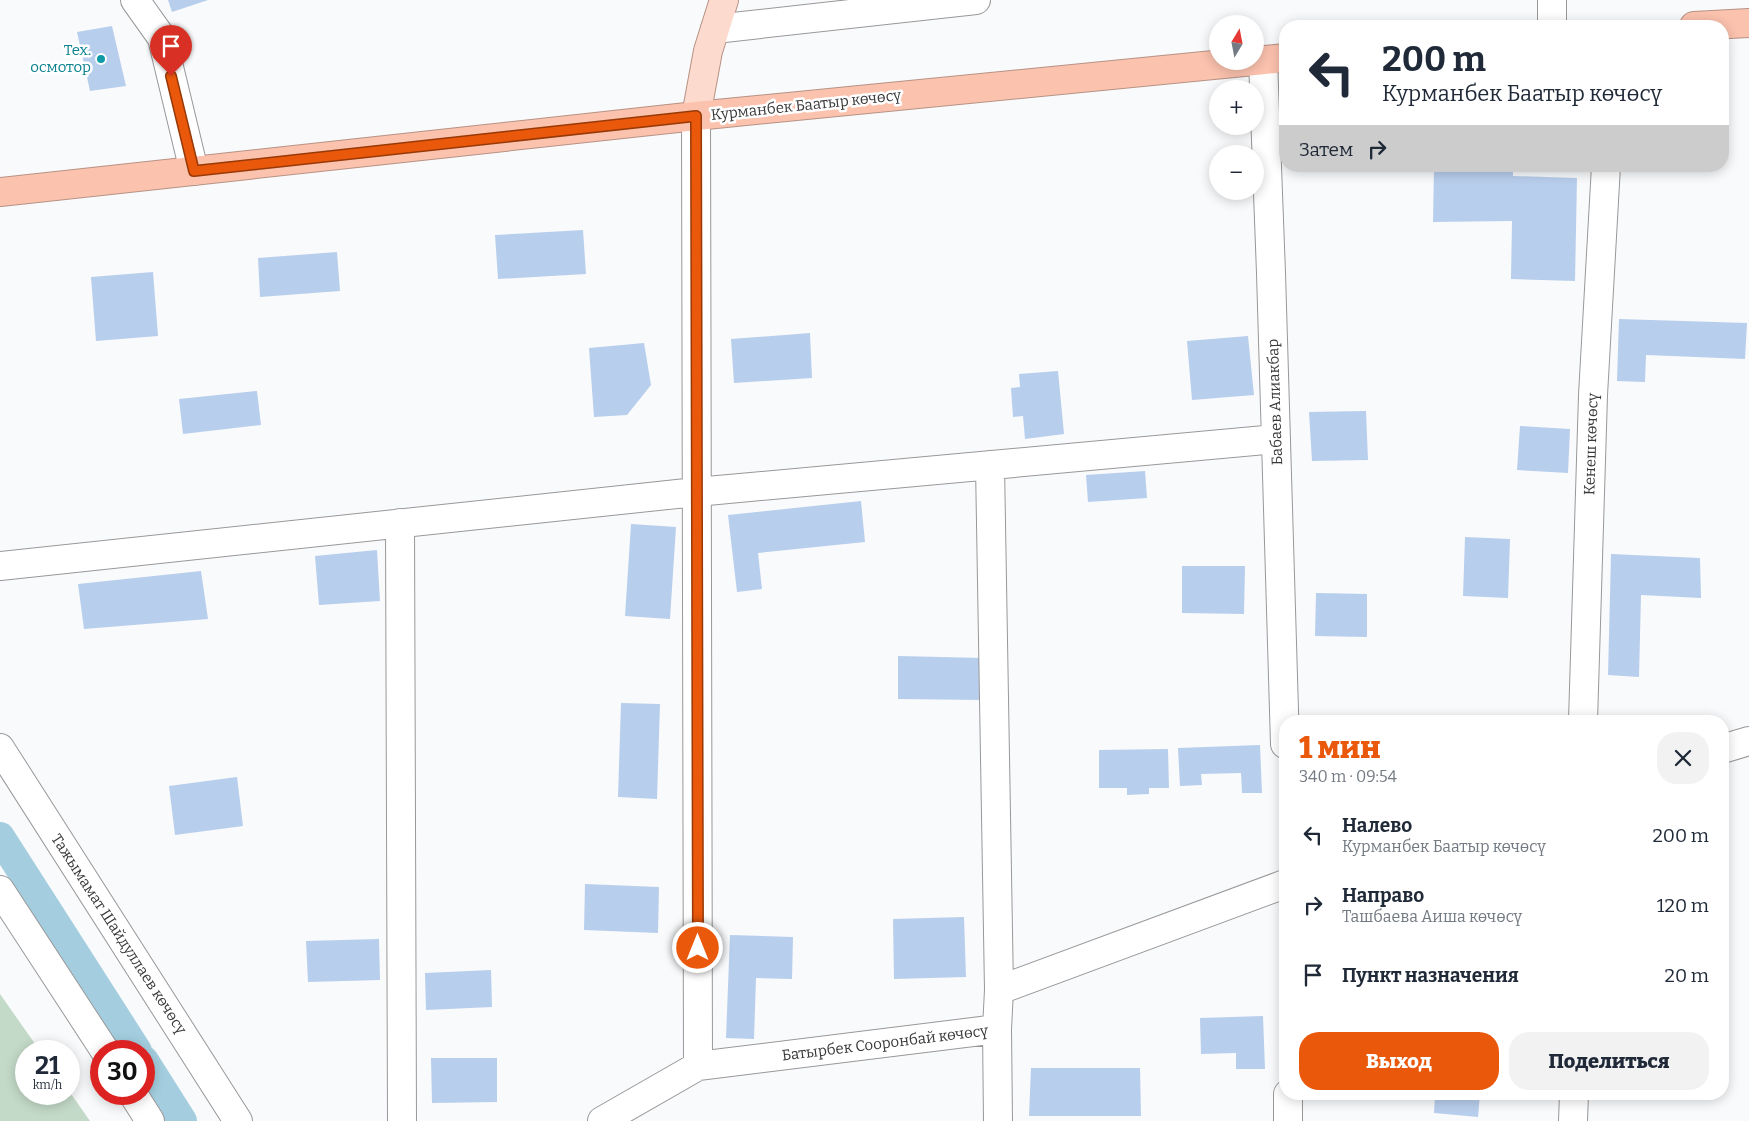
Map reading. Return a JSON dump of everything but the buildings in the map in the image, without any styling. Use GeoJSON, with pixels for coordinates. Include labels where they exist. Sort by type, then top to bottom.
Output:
{"type":"FeatureCollection","features":[{"type":"Feature","properties":{"kind":"highway"},"geometry":{"type":"LineString","coordinates":[[1729,24],[1749,23]]}},
{"type":"Feature","properties":{"kind":"highway","name":"Курманбек Баатыр көчөсү"},"geometry":{"type":"LineString","coordinates":[[0,192],[696,116],[1209,65]]}},
{"type":"Feature","properties":{"kind":"main road"},"geometry":{"type":"LineString","coordinates":[[696,116],[708,51],[724,0]]}},
{"type":"Feature","properties":{"kind":"street"},"geometry":{"type":"LineString","coordinates":[[135,0],[162,38],[194,171]]}},
{"type":"Feature","properties":{"kind":"street"},"geometry":{"type":"LineString","coordinates":[[715,29],[976,0]]}},
{"type":"Feature","properties":{"kind":"street"},"geometry":{"type":"LineString","coordinates":[[1552,0],[1552,20]]}},
{"type":"Feature","properties":{"kind":"street","name":"Бабаев Алиакбар"},"geometry":{"type":"LineString","coordinates":[[1264,60],[1284,715]]}},
{"type":"Feature","properties":{"kind":"street"},"geometry":{"type":"LineString","coordinates":[[602,1121],[698,1066],[696,116]]}},
{"type":"Feature","properties":{"kind":"street","name":"Кенеш көчөсү"},"geometry":{"type":"LineString","coordinates":[[1583,715],[1593,395],[1606,172]]}},
{"type":"Feature","properties":{"kind":"street"},"geometry":{"type":"LineString","coordinates":[[0,566],[696,492],[1276,439]]}},
{"type":"Feature","properties":{"kind":"street","name":"Батырбек Сооронбай көчөсү"},"geometry":{"type":"LineString","coordinates":[[698,1066],[997,1030],[999,990],[990,465]]}},
{"type":"Feature","properties":{"kind":"street"},"geometry":{"type":"LineString","coordinates":[[400,523],[402,1121]]}},
{"type":"Feature","properties":{"kind":"street"},"geometry":{"type":"LineString","coordinates":[[1729,747],[1749,741]]}},
{"type":"Feature","properties":{"kind":"street","name":"Тажымамат Шайдуллаев көчөсү"},"geometry":{"type":"LineString","coordinates":[[0,748],[238,1121]]}},
{"type":"Feature","properties":{"kind":"street"},"geometry":{"type":"LineString","coordinates":[[999,990],[1279,886]]}},
{"type":"Feature","properties":{"kind":"street"},"geometry":{"type":"LineString","coordinates":[[0,890],[98,1040]]}},
{"type":"Feature","properties":{"kind":"street"},"geometry":{"type":"LineString","coordinates":[[997,1030],[998,1121]]}},
{"type":"Feature","properties":{"kind":"street"},"geometry":{"type":"LineString","coordinates":[[1288,1100],[1288,1121]]}},
{"type":"Feature","properties":{"kind":"street"},"geometry":{"type":"LineString","coordinates":[[1574,1100],[1574,1121]]}},
{"type":"Feature","properties":{"kind":"street"},"geometry":{"type":"LineString","coordinates":[[140,1105],[150,1121]]}},
{"type":"Feature","properties":{"kind":"green space"},"geometry":{"type":"Polygon","coordinates":[[[0,994],[32,1040],[15,1040],[15,1105],[79,1105],[90,1121],[0,1121],[0,994]]]}},
{"type":"Feature","properties":{"kind":"waterway"},"geometry":{"type":"LineString","coordinates":[[0,837],[130,1040]]}},
{"type":"Feature","properties":{"kind":"waterway"},"geometry":{"type":"LineString","coordinates":[[155,1078],[182,1121]]}},
{"type":"Feature","properties":{"kind":"place","name":"Тех. осмотор"},"geometry":{"type":"Point","coordinates":[101,59]}},
{"type":"Feature","properties":{"kind":"route"},"geometry":{"type":"LineString","coordinates":[[171,76],[194,171],[696,116],[698,948]]}}]}
